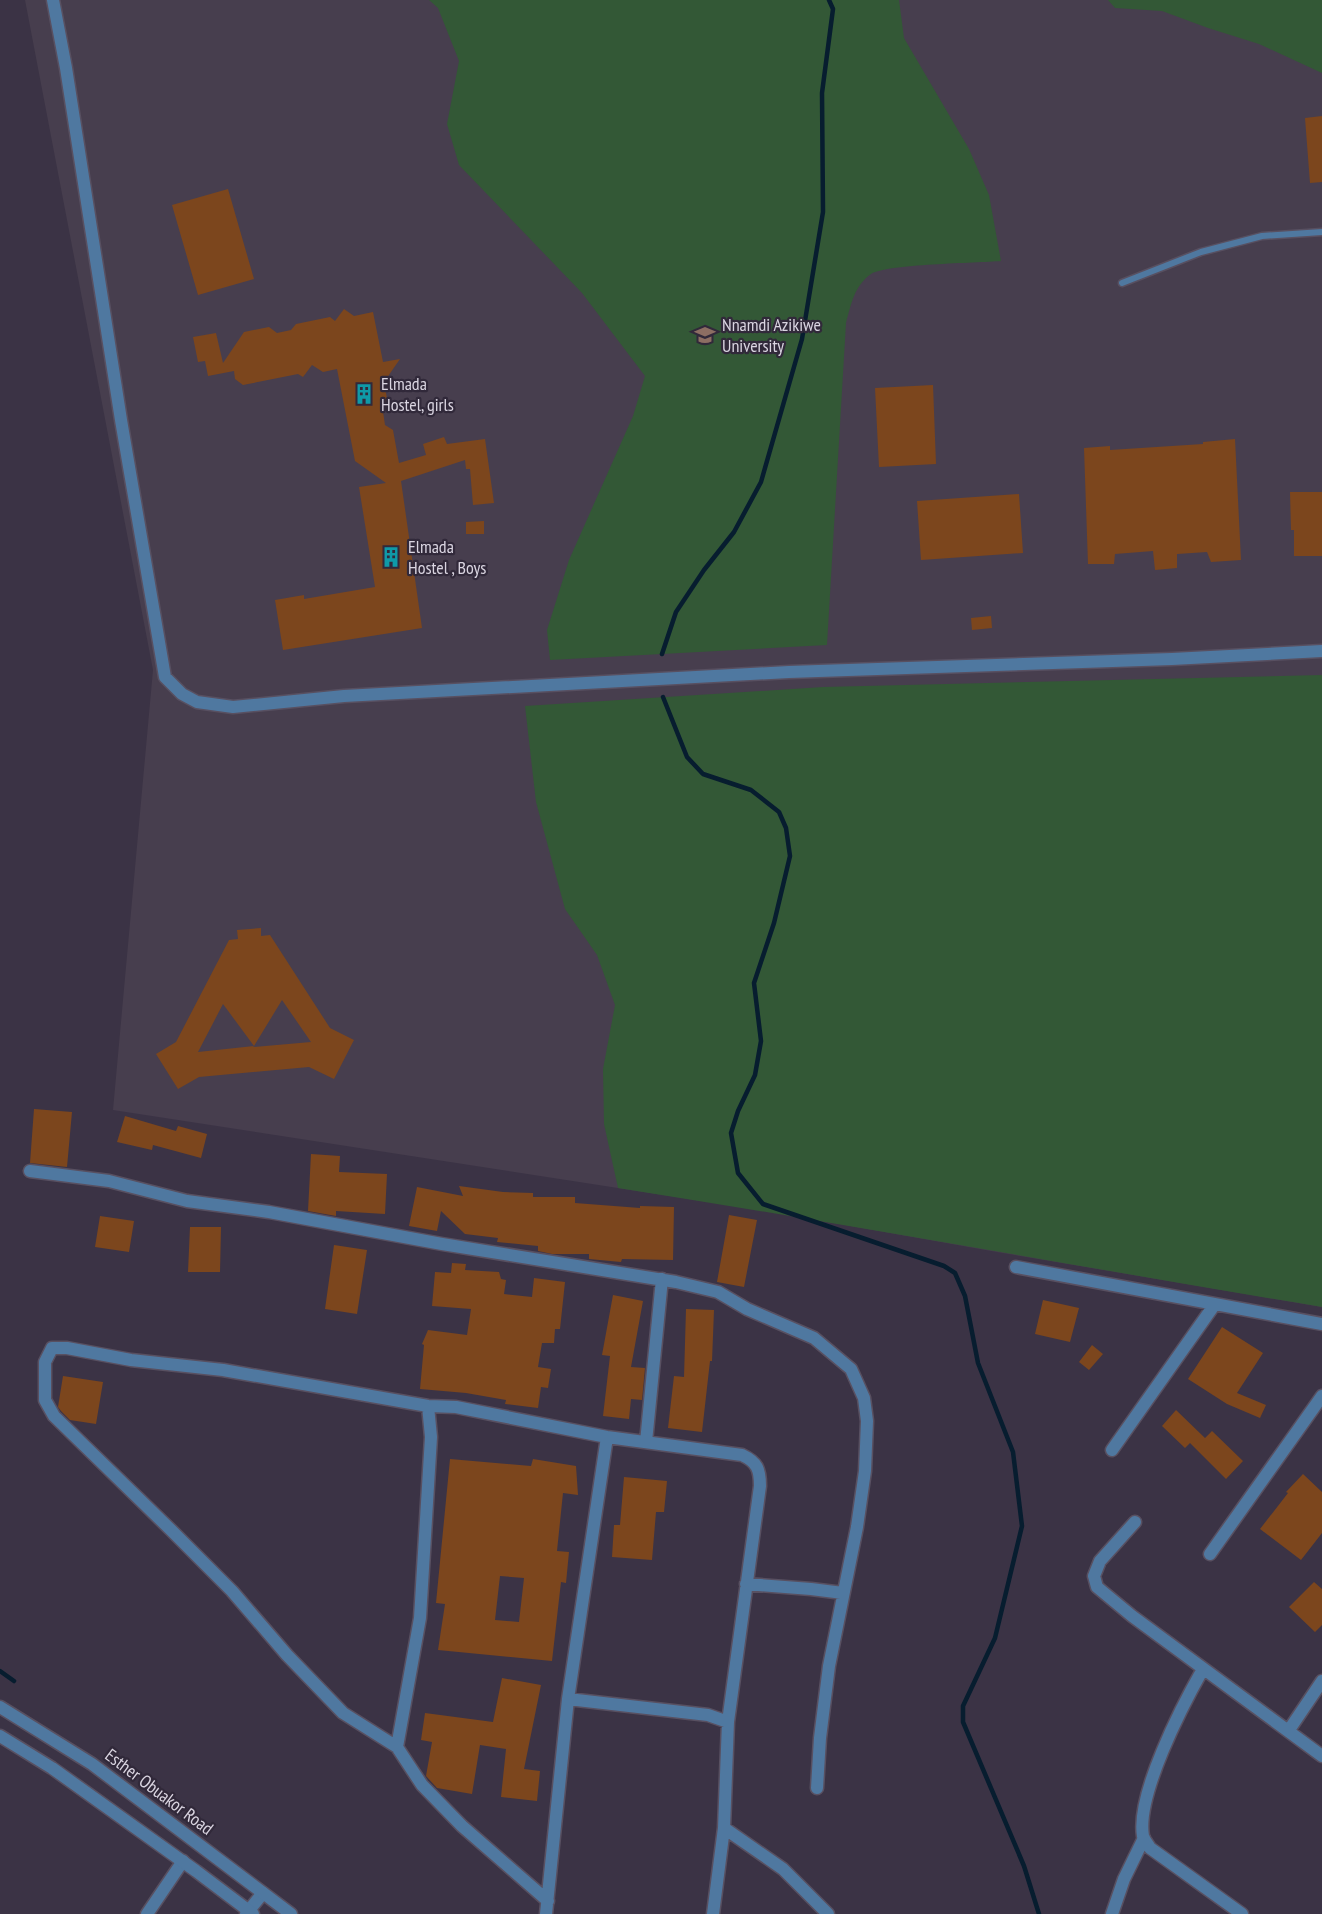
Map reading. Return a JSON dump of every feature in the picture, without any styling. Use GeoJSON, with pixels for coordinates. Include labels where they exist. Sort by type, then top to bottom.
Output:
{"type":"FeatureCollection","features":[{"type":"Feature","properties":{"kind":"street"},"geometry":{"type":"LineString","coordinates":[[53,0],[165,677],[182,694],[197,702],[233,707],[344,696],[789,672],[1172,659],[1322,651]]}},
{"type":"Feature","properties":{"kind":"street"},"geometry":{"type":"LineString","coordinates":[[30,1171],[109,1181],[187,1201],[269,1212],[442,1244],[662,1280],[718,1292],[747,1309],[814,1338],[851,1369],[864,1398],[867,1421],[865,1471],[857,1527],[829,1666],[820,1738],[817,1788]]}},
{"type":"Feature","properties":{"kind":"street"},"geometry":{"type":"LineString","coordinates":[[1016,1267],[1322,1324]]}},
{"type":"Feature","properties":{"kind":"street"},"geometry":{"type":"LineString","coordinates":[[646,1442],[662,1280]]}},
{"type":"Feature","properties":{"kind":"street"},"geometry":{"type":"LineString","coordinates":[[1112,1450],[1215,1304]]}},
{"type":"Feature","properties":{"kind":"street"},"geometry":{"type":"LineString","coordinates":[[547,1908],[422,1785],[397,1747],[343,1713],[286,1655],[232,1591],[54,1416],[45,1400],[45,1362],[52,1348],[67,1348],[131,1360],[223,1370],[428,1406],[456,1407],[607,1437],[742,1455],[754,1461],[760,1470],[760,1486],[728,1722],[724,1828],[713,1914]]}},
{"type":"Feature","properties":{"kind":"street"},"geometry":{"type":"LineString","coordinates":[[1210,1554],[1322,1396]]}},
{"type":"Feature","properties":{"kind":"street"},"geometry":{"type":"LineString","coordinates":[[397,1747],[420,1618],[431,1437],[428,1406]]}},
{"type":"Feature","properties":{"kind":"street"},"geometry":{"type":"LineString","coordinates":[[547,1908],[568,1699],[607,1437]]}},
{"type":"Feature","properties":{"kind":"street"},"geometry":{"type":"LineString","coordinates":[[1134,1522],[1100,1561],[1094,1576],[1098,1587],[1123,1609],[1322,1756]]}},
{"type":"Feature","properties":{"kind":"street"},"geometry":{"type":"LineString","coordinates":[[746,1584],[843,1593]]}},
{"type":"Feature","properties":{"kind":"street"},"geometry":{"type":"LineString","coordinates":[[1203,1669],[1177,1716],[1149,1791],[1142,1818],[1144,1838],[1150,1848],[1242,1914]]}},
{"type":"Feature","properties":{"kind":"street"},"geometry":{"type":"LineString","coordinates":[[1289,1730],[1322,1681]]}},
{"type":"Feature","properties":{"kind":"street"},"geometry":{"type":"LineString","coordinates":[[568,1699],[708,1714],[728,1722]]}},
{"type":"Feature","properties":{"kind":"street","name":"Esther Obuakor Road"},"geometry":{"type":"LineString","coordinates":[[0,1707],[92,1764],[291,1914]]}},
{"type":"Feature","properties":{"kind":"street"},"geometry":{"type":"LineString","coordinates":[[0,1736],[52,1768],[183,1861],[249,1913],[263,1893]]}},
{"type":"Feature","properties":{"kind":"street"},"geometry":{"type":"LineString","coordinates":[[724,1828],[783,1869],[828,1914]]}},
{"type":"Feature","properties":{"kind":"street"},"geometry":{"type":"LineString","coordinates":[[1112,1914],[1124,1879],[1144,1838]]}},
{"type":"Feature","properties":{"kind":"street"},"geometry":{"type":"LineString","coordinates":[[147,1914],[183,1861]]}},
{"type":"Feature","properties":{"kind":"lane"},"geometry":{"type":"LineString","coordinates":[[1122,283],[1201,252],[1262,236],[1322,232]]}},
{"type":"Feature","properties":{"kind":"shaded area","name":"Nnamdi Azikiwe University"},"geometry":{"type":"Polygon","coordinates":[[[25,0],[1322,0],[1322,1307],[760,1210],[113,1110],[153,670],[25,0]]]}},
{"type":"Feature","properties":{"kind":"green space"},"geometry":{"type":"Polygon","coordinates":[[[429,0],[899,0],[904,38],[969,149],[989,195],[1001,261],[912,266],[880,271],[865,279],[854,296],[846,323],[827,645],[550,660],[547,630],[569,560],[633,416],[645,376],[582,293],[459,165],[447,124],[459,61],[438,8],[429,0]]]}},
{"type":"Feature","properties":{"kind":"green space"},"geometry":{"type":"Polygon","coordinates":[[[1108,0],[1322,0],[1322,73],[1259,44],[1162,11],[1115,8],[1108,0]]]}},
{"type":"Feature","properties":{"kind":"green space"},"geometry":{"type":"Polygon","coordinates":[[[1322,675],[1322,1307],[618,1188],[604,1124],[603,1069],[615,1005],[597,955],[565,909],[536,802],[525,706],[823,687],[1322,675]]]}},
{"type":"Feature","properties":{"kind":"building"},"geometry":{"type":"Polygon","coordinates":[[[1322,116],[1322,182],[1310,183],[1305,118],[1322,116]]]}},
{"type":"Feature","properties":{"kind":"building"},"geometry":{"type":"Polygon","coordinates":[[[228,189],[254,279],[198,295],[172,205],[228,189]]]}},
{"type":"Feature","properties":{"kind":"building"},"geometry":{"type":"Polygon","coordinates":[[[344,309],[354,316],[373,312],[383,362],[400,359],[384,382],[388,404],[382,405],[385,425],[393,430],[399,463],[426,455],[423,444],[444,437],[447,444],[485,439],[494,503],[473,505],[470,469],[466,469],[465,460],[401,481],[422,628],[283,650],[275,600],[304,595],[304,599],[375,587],[359,487],[386,483],[355,461],[337,369],[323,372],[312,365],[303,377],[298,374],[243,385],[235,379],[234,371],[208,376],[205,361],[198,362],[193,337],[216,333],[223,363],[244,332],[269,327],[277,333],[291,330],[296,324],[330,317],[335,321],[344,309]]]}},
{"type":"Feature","properties":{"kind":"building"},"geometry":{"type":"Polygon","coordinates":[[[933,385],[936,464],[879,467],[875,388],[933,385]]]}},
{"type":"Feature","properties":{"kind":"building"},"geometry":{"type":"Polygon","coordinates":[[[1235,439],[1241,560],[1211,562],[1207,552],[1177,554],[1177,568],[1155,570],[1153,551],[1115,554],[1114,564],[1088,564],[1084,448],[1110,446],[1110,450],[1203,444],[1203,442],[1235,439]]]}},
{"type":"Feature","properties":{"kind":"building"},"geometry":{"type":"Polygon","coordinates":[[[1290,492],[1322,492],[1322,556],[1294,556],[1290,492]]]}},
{"type":"Feature","properties":{"kind":"building"},"geometry":{"type":"Polygon","coordinates":[[[1019,494],[1023,553],[921,560],[917,501],[1019,494]]]}},
{"type":"Feature","properties":{"kind":"building"},"geometry":{"type":"Polygon","coordinates":[[[484,521],[484,534],[466,534],[466,522],[484,521]]]}},
{"type":"Feature","properties":{"kind":"building"},"geometry":{"type":"Polygon","coordinates":[[[991,616],[992,628],[972,630],[971,618],[991,616]]]}},
{"type":"Feature","properties":{"kind":"building"},"geometry":{"type":"Polygon","coordinates":[[[261,928],[261,936],[270,935],[330,1028],[354,1040],[334,1079],[309,1067],[199,1077],[178,1089],[156,1054],[176,1042],[229,940],[238,939],[237,930],[261,928]],[[282,1000],[254,1046],[253,1047],[311,1042],[282,1000]],[[223,1004],[198,1052],[254,1046],[223,1004]]]}},
{"type":"Feature","properties":{"kind":"building"},"geometry":{"type":"Polygon","coordinates":[[[34,1109],[72,1112],[67,1167],[30,1163],[34,1109]]]}},
{"type":"Feature","properties":{"kind":"building"},"geometry":{"type":"Polygon","coordinates":[[[125,1116],[176,1131],[178,1126],[207,1134],[201,1158],[153,1145],[152,1150],[117,1142],[125,1116]]]}},
{"type":"Feature","properties":{"kind":"building"},"geometry":{"type":"Polygon","coordinates":[[[311,1154],[340,1156],[339,1172],[387,1174],[385,1214],[336,1211],[336,1216],[308,1211],[311,1154]]]}},
{"type":"Feature","properties":{"kind":"building"},"geometry":{"type":"Polygon","coordinates":[[[459,1186],[503,1192],[533,1193],[533,1197],[575,1197],[575,1203],[640,1208],[640,1206],[674,1207],[673,1260],[622,1259],[621,1262],[589,1259],[589,1254],[552,1254],[538,1251],[538,1246],[497,1242],[498,1238],[465,1234],[441,1211],[437,1231],[409,1226],[417,1187],[463,1196],[459,1186]]]}},
{"type":"Feature","properties":{"kind":"building"},"geometry":{"type":"Polygon","coordinates":[[[729,1215],[757,1220],[744,1287],[717,1282],[729,1215]]]}},
{"type":"Feature","properties":{"kind":"building"},"geometry":{"type":"Polygon","coordinates":[[[100,1216],[134,1221],[129,1252],[95,1247],[100,1216]]]}},
{"type":"Feature","properties":{"kind":"building"},"geometry":{"type":"Polygon","coordinates":[[[190,1227],[221,1227],[220,1272],[188,1272],[190,1227]]]}},
{"type":"Feature","properties":{"kind":"building"},"geometry":{"type":"Polygon","coordinates":[[[334,1245],[367,1250],[357,1314],[325,1309],[334,1245]]]}},
{"type":"Feature","properties":{"kind":"building"},"geometry":{"type":"Polygon","coordinates":[[[452,1263],[466,1264],[465,1270],[499,1272],[501,1279],[506,1280],[504,1294],[532,1297],[534,1278],[565,1282],[560,1329],[555,1329],[554,1343],[542,1343],[538,1367],[551,1369],[548,1388],[541,1387],[538,1408],[505,1404],[506,1400],[466,1393],[420,1389],[424,1345],[422,1344],[428,1330],[467,1335],[471,1309],[432,1306],[435,1272],[451,1273],[452,1263]]]}},
{"type":"Feature","properties":{"kind":"building"},"geometry":{"type":"Polygon","coordinates":[[[613,1295],[643,1301],[631,1367],[645,1368],[642,1400],[631,1399],[629,1419],[603,1416],[610,1356],[602,1355],[613,1295]]]}},
{"type":"Feature","properties":{"kind":"building"},"geometry":{"type":"Polygon","coordinates":[[[1043,1300],[1079,1308],[1070,1342],[1035,1334],[1043,1300]]]}},
{"type":"Feature","properties":{"kind":"building"},"geometry":{"type":"Polygon","coordinates":[[[686,1309],[714,1310],[712,1361],[710,1361],[702,1432],[668,1428],[674,1376],[684,1377],[686,1309]]]}},
{"type":"Feature","properties":{"kind":"building"},"geometry":{"type":"Polygon","coordinates":[[[1222,1327],[1263,1353],[1237,1393],[1266,1405],[1260,1418],[1227,1404],[1188,1379],[1222,1327]]]}},
{"type":"Feature","properties":{"kind":"building"},"geometry":{"type":"Polygon","coordinates":[[[1092,1345],[1103,1354],[1089,1370],[1079,1362],[1092,1345]]]}},
{"type":"Feature","properties":{"kind":"building"},"geometry":{"type":"Polygon","coordinates":[[[63,1376],[103,1382],[96,1424],[70,1420],[58,1407],[63,1376]]]}},
{"type":"Feature","properties":{"kind":"building"},"geometry":{"type":"Polygon","coordinates":[[[1176,1410],[1205,1438],[1212,1431],[1243,1461],[1226,1479],[1190,1443],[1185,1448],[1162,1426],[1176,1410]]]}},
{"type":"Feature","properties":{"kind":"building"},"geometry":{"type":"Polygon","coordinates":[[[450,1459],[531,1466],[533,1459],[576,1466],[578,1495],[563,1493],[557,1551],[569,1552],[566,1583],[561,1582],[552,1661],[438,1650],[445,1604],[436,1603],[450,1459]],[[500,1576],[495,1620],[519,1622],[524,1578],[500,1576]]]}},
{"type":"Feature","properties":{"kind":"building"},"geometry":{"type":"Polygon","coordinates":[[[1303,1474],[1322,1492],[1322,1533],[1301,1560],[1260,1529],[1288,1493],[1286,1492],[1303,1474]]]}},
{"type":"Feature","properties":{"kind":"building"},"geometry":{"type":"Polygon","coordinates":[[[624,1477],[667,1481],[664,1512],[656,1512],[652,1560],[612,1557],[614,1525],[620,1525],[624,1477]]]}},
{"type":"Feature","properties":{"kind":"building"},"geometry":{"type":"Polygon","coordinates":[[[1314,1582],[1322,1589],[1322,1625],[1315,1632],[1289,1607],[1314,1582]]]}},
{"type":"Feature","properties":{"kind":"building"},"geometry":{"type":"Polygon","coordinates":[[[502,1678],[541,1685],[524,1769],[540,1771],[537,1801],[501,1797],[506,1749],[480,1745],[472,1794],[437,1788],[426,1776],[432,1742],[421,1740],[425,1713],[493,1722],[502,1678]]]}},
{"type":"Feature","properties":{"kind":"waterway"},"geometry":{"type":"LineString","coordinates":[[662,654],[676,612],[704,570],[734,532],[761,482],[802,339],[823,212],[822,93],[833,9],[829,0]]}},
{"type":"Feature","properties":{"kind":"waterway"},"geometry":{"type":"LineString","coordinates":[[663,697],[687,757],[703,774],[751,790],[779,812],[786,828],[790,856],[774,923],[754,983],[761,1041],[755,1075],[738,1111],[731,1133],[738,1173],[763,1204],[944,1266],[955,1273],[965,1296],[978,1363],[1013,1452],[1022,1526],[995,1638],[963,1706],[963,1722],[1024,1866],[1039,1914]]}},
{"type":"Feature","properties":{"kind":"waterway"},"geometry":{"type":"LineString","coordinates":[[0,1671],[14,1681]]}},
{"type":"Feature","properties":{"kind":"place","name":"Nnamdi Azikiwe University"},"geometry":{"type":"Point","coordinates":[705,335]}},
{"type":"Feature","properties":{"kind":"place","name":"Elmada Hostel, girls"},"geometry":{"type":"Point","coordinates":[364,394]}},
{"type":"Feature","properties":{"kind":"place","name":"Elmada Hostel , Boys"},"geometry":{"type":"Point","coordinates":[391,557]}}]}
